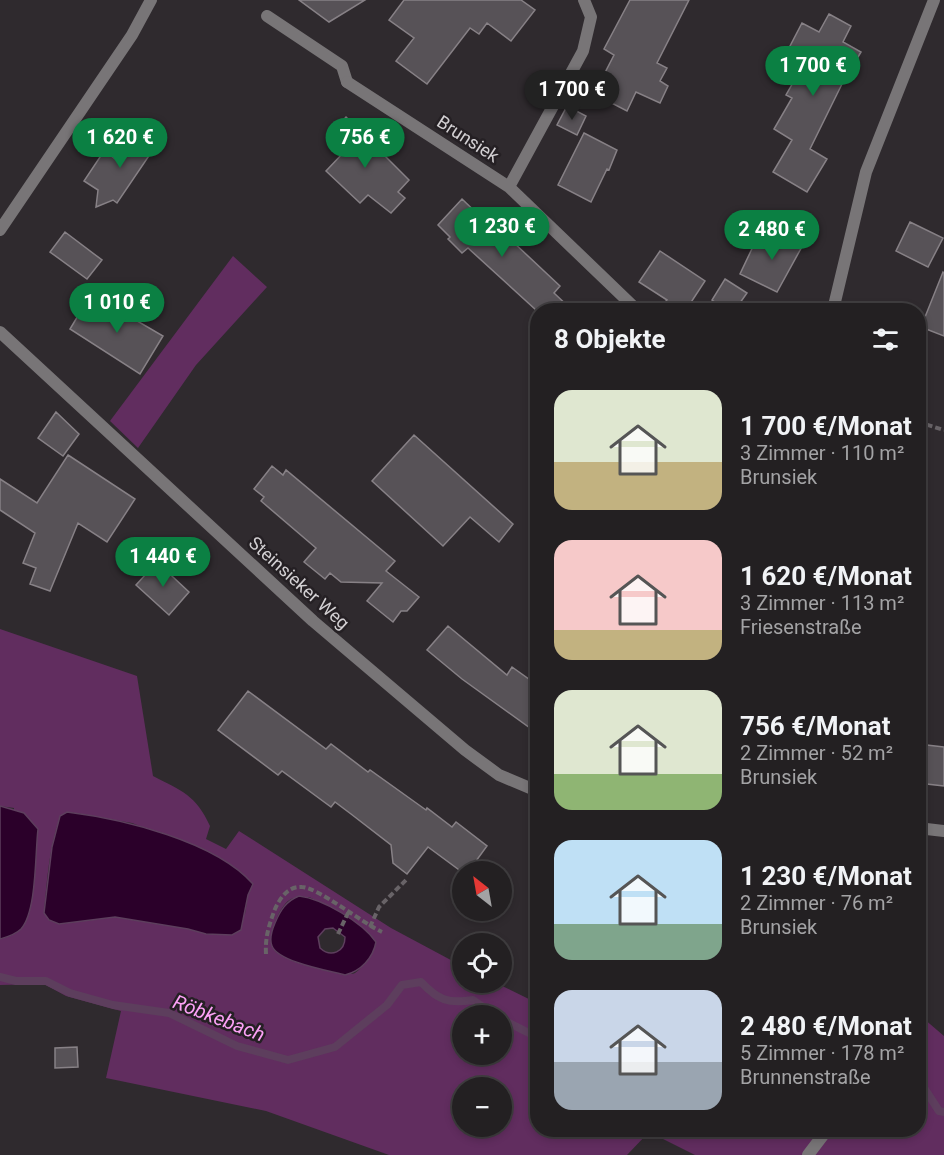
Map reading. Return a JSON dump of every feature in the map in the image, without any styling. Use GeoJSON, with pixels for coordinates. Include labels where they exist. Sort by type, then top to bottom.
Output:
{"type":"FeatureCollection","features":[{"type":"Feature","properties":{"kind":"street"},"geometry":{"type":"LineString","coordinates":[[0,230],[132,35],[152,0]]}},
{"type":"Feature","properties":{"kind":"street","name":"Brunsiek"},"geometry":{"type":"LineString","coordinates":[[509,187],[583,51],[591,17],[584,0]]}},
{"type":"Feature","properties":{"kind":"street"},"geometry":{"type":"LineString","coordinates":[[835,303],[866,172],[934,0]]}},
{"type":"Feature","properties":{"kind":"street","name":"Brunsiek"},"geometry":{"type":"LineString","coordinates":[[267,16],[342,66],[347,82],[509,187],[630,303]]}},
{"type":"Feature","properties":{"kind":"street","name":"Steinsieker Weg"},"geometry":{"type":"LineString","coordinates":[[0,332],[313,621],[465,750],[499,775],[530,788]]}},
{"type":"Feature","properties":{"kind":"street"},"geometry":{"type":"LineString","coordinates":[[926,829],[944,831]]}},
{"type":"Feature","properties":{"kind":"street"},"geometry":{"type":"LineString","coordinates":[[808,1155],[822,1137]]}},
{"type":"Feature","properties":{"kind":"path"},"geometry":{"type":"LineString","coordinates":[[926,424],[944,430]]}},
{"type":"Feature","properties":{"kind":"path"},"geometry":{"type":"LineString","coordinates":[[370,927],[379,907],[407,879]]}},
{"type":"Feature","properties":{"kind":"path"},"geometry":{"type":"LineString","coordinates":[[266,954],[266,936],[278,904],[286,892],[294,888],[310,889],[347,915],[382,932]]}},
{"type":"Feature","properties":{"kind":"path"},"geometry":{"type":"LineString","coordinates":[[339,933],[347,915]]}},
{"type":"Feature","properties":{"kind":"shaded area"},"geometry":{"type":"Polygon","coordinates":[[[233,256],[267,287],[196,365],[138,448],[110,421],[233,256]]]}},
{"type":"Feature","properties":{"kind":"shaded area"},"geometry":{"type":"Polygon","coordinates":[[[0,629],[137,676],[153,776],[180,790],[199,807],[210,826],[206,839],[226,849],[239,831],[391,928],[452,961],[452,993],[512,993],[512,991],[530,1000],[530,1137],[644,1137],[627,1155],[389,1155],[266,1111],[106,1078],[121,1011],[66,996],[44,984],[0,985],[0,939],[10,936],[14,808],[0,806],[0,629]],[[68,812],[60,817],[51,852],[44,912],[59,924],[115,917],[206,934],[245,914],[248,895],[203,850],[132,823],[68,812]],[[309,897],[291,899],[286,903],[274,924],[273,947],[282,956],[315,968],[339,973],[355,973],[364,963],[375,942],[362,928],[309,897]]]}},
{"type":"Feature","properties":{"kind":"shaded area"},"geometry":{"type":"Polygon","coordinates":[[[0,806],[24,813],[38,829],[33,896],[26,921],[19,931],[0,939],[0,806]]]}},
{"type":"Feature","properties":{"kind":"shaded area"},"geometry":{"type":"Polygon","coordinates":[[[67,812],[114,820],[167,834],[216,856],[236,869],[253,884],[248,895],[241,930],[232,935],[206,934],[115,917],[59,924],[49,920],[44,913],[52,847],[60,816],[67,812]]]}},
{"type":"Feature","properties":{"kind":"shaded area"},"geometry":{"type":"Polygon","coordinates":[[[299,896],[309,898],[330,907],[352,919],[370,934],[376,942],[365,963],[345,975],[294,961],[276,952],[271,943],[273,929],[281,911],[299,896]],[[333,928],[325,929],[318,937],[320,948],[329,953],[337,952],[343,946],[345,937],[333,928]]]}},
{"type":"Feature","properties":{"kind":"shaded area"},"geometry":{"type":"Polygon","coordinates":[[[926,1021],[944,1036],[944,1155],[695,1155],[659,1137],[926,1137],[926,1021]]]}},
{"type":"Feature","properties":{"kind":"building"},"geometry":{"type":"Polygon","coordinates":[[[299,0],[365,0],[329,22],[299,0]]]}},
{"type":"Feature","properties":{"kind":"building"},"geometry":{"type":"Polygon","coordinates":[[[404,0],[521,0],[535,10],[511,41],[487,23],[479,34],[470,28],[427,84],[396,61],[414,38],[389,20],[404,0]]]}},
{"type":"Feature","properties":{"kind":"building"},"geometry":{"type":"Polygon","coordinates":[[[630,0],[689,0],[657,63],[667,68],[660,81],[668,86],[660,103],[636,92],[627,111],[594,94],[614,55],[604,49],[630,0]]]}},
{"type":"Feature","properties":{"kind":"building"},"geometry":{"type":"Polygon","coordinates":[[[829,14],[851,26],[843,42],[861,52],[842,84],[810,149],[827,159],[807,192],[773,172],[792,140],[774,129],[792,98],[786,95],[807,58],[789,48],[802,23],[819,32],[829,14]]]}},
{"type":"Feature","properties":{"kind":"building"},"geometry":{"type":"Polygon","coordinates":[[[567,106],[586,116],[577,135],[557,125],[567,106]]]}},
{"type":"Feature","properties":{"kind":"building"},"geometry":{"type":"Polygon","coordinates":[[[346,117],[409,180],[398,192],[405,198],[391,213],[368,195],[360,203],[326,171],[344,152],[328,137],[346,117]]]}},
{"type":"Feature","properties":{"kind":"building"},"geometry":{"type":"Polygon","coordinates":[[[140,128],[159,141],[117,203],[113,200],[96,207],[98,190],[84,181],[104,151],[118,161],[140,128]]]}},
{"type":"Feature","properties":{"kind":"building"},"geometry":{"type":"Polygon","coordinates":[[[584,133],[617,150],[591,202],[558,185],[584,133]]]}},
{"type":"Feature","properties":{"kind":"building"},"geometry":{"type":"Polygon","coordinates":[[[462,199],[509,244],[512,241],[560,286],[554,293],[565,303],[530,305],[468,248],[462,253],[438,225],[462,199]]]}},
{"type":"Feature","properties":{"kind":"building"},"geometry":{"type":"Polygon","coordinates":[[[910,222],[943,238],[928,267],[896,251],[910,222]]]}},
{"type":"Feature","properties":{"kind":"building"},"geometry":{"type":"Polygon","coordinates":[[[65,232],[102,260],[87,279],[50,252],[65,232]]]}},
{"type":"Feature","properties":{"kind":"building"},"geometry":{"type":"Polygon","coordinates":[[[783,233],[804,243],[777,292],[740,274],[758,236],[777,245],[783,233]]]}},
{"type":"Feature","properties":{"kind":"building"},"geometry":{"type":"Polygon","coordinates":[[[660,251],[705,281],[691,303],[664,303],[667,300],[639,282],[660,251]]]}},
{"type":"Feature","properties":{"kind":"building"},"geometry":{"type":"Polygon","coordinates":[[[943,272],[944,336],[926,329],[926,314],[943,272]]]}},
{"type":"Feature","properties":{"kind":"building"},"geometry":{"type":"Polygon","coordinates":[[[725,279],[747,293],[740,303],[716,303],[712,300],[725,279]]]}},
{"type":"Feature","properties":{"kind":"building"},"geometry":{"type":"Polygon","coordinates":[[[91,294],[163,336],[140,374],[70,329],[91,294]]]}},
{"type":"Feature","properties":{"kind":"building"},"geometry":{"type":"Polygon","coordinates":[[[56,412],[79,434],[63,456],[38,438],[56,412]]]}},
{"type":"Feature","properties":{"kind":"building"},"geometry":{"type":"Polygon","coordinates":[[[414,435],[513,524],[499,542],[470,517],[443,546],[372,481],[414,435]]]}},
{"type":"Feature","properties":{"kind":"building"},"geometry":{"type":"Polygon","coordinates":[[[68,455],[135,499],[107,542],[78,523],[50,591],[30,584],[36,568],[23,563],[35,533],[0,510],[0,479],[37,503],[68,455]]]}},
{"type":"Feature","properties":{"kind":"building"},"geometry":{"type":"Polygon","coordinates":[[[272,466],[283,475],[286,470],[395,561],[386,571],[419,597],[407,611],[401,611],[393,622],[367,601],[382,583],[341,582],[330,573],[325,579],[304,562],[316,548],[261,501],[264,497],[254,489],[272,466]]]}},
{"type":"Feature","properties":{"kind":"building"},"geometry":{"type":"Polygon","coordinates":[[[157,562],[189,592],[169,615],[136,585],[157,562]]]}},
{"type":"Feature","properties":{"kind":"building"},"geometry":{"type":"Polygon","coordinates":[[[448,626],[507,675],[512,667],[530,680],[530,728],[462,679],[427,650],[448,626]]]}},
{"type":"Feature","properties":{"kind":"building"},"geometry":{"type":"Polygon","coordinates":[[[248,691],[326,749],[331,744],[368,772],[370,770],[452,827],[456,822],[487,846],[476,861],[452,861],[452,865],[428,847],[407,874],[393,863],[391,845],[351,814],[335,802],[331,807],[282,771],[278,775],[218,730],[248,691]]]}},
{"type":"Feature","properties":{"kind":"building"},"geometry":{"type":"Polygon","coordinates":[[[926,745],[944,747],[944,786],[926,784],[926,745]]]}},
{"type":"Feature","properties":{"kind":"building"},"geometry":{"type":"Polygon","coordinates":[[[77,1047],[78,1067],[55,1068],[55,1048],[77,1047]]]}},
{"type":"Feature","properties":{"kind":"waterway","name":"Röbkebach"},"geometry":{"type":"LineString","coordinates":[[0,977],[16,981],[46,981],[70,993],[113,1005],[169,1013],[237,1046],[288,1060],[335,1047],[387,1005],[402,985],[421,982],[438,997],[450,1001],[473,1000],[480,1005]]}},
{"type":"Feature","properties":{"kind":"waterway"},"geometry":{"type":"LineString","coordinates":[[512,1024],[530,1034]]}},
{"type":"Feature","properties":{"kind":"waterway","name":"Röbkebach"},"geometry":{"type":"LineString","coordinates":[[926,1091],[939,1111],[944,1112]]}}]}
